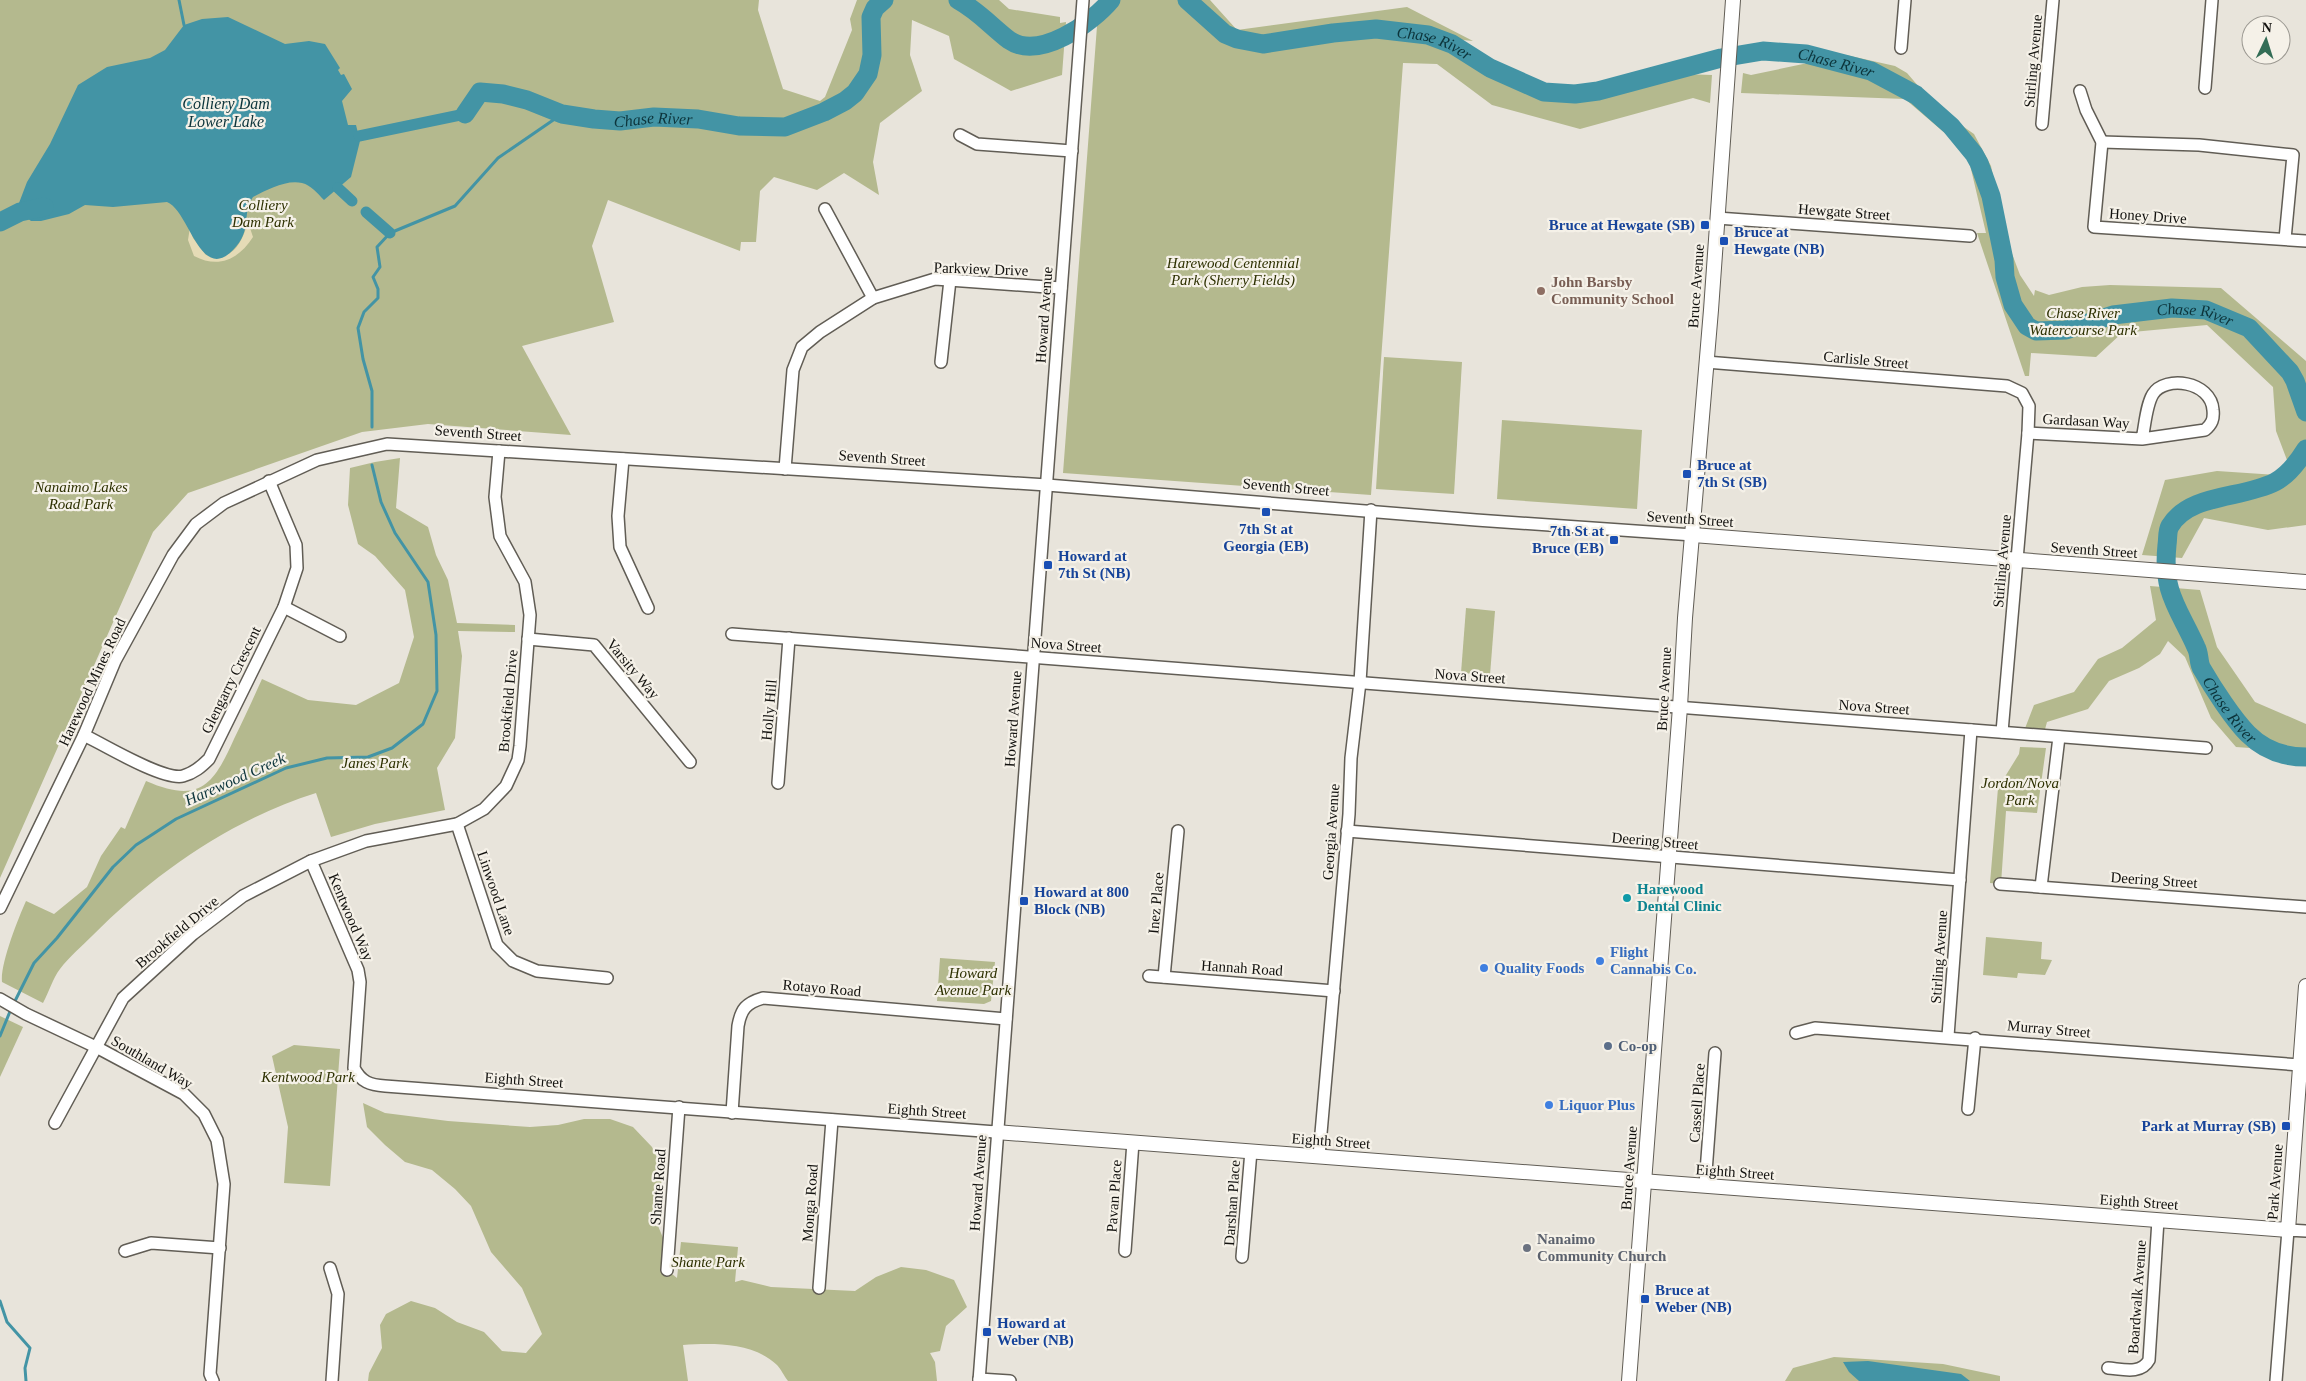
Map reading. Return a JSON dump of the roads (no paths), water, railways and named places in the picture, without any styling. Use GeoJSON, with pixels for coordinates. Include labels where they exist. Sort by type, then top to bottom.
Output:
{"type":"FeatureCollection","features":[{"type":"Feature","properties":{"kind":"street","name":"Howard Avenue"},"geometry":{"type":"LineString","coordinates":[[979,1380],[996,1132],[1083,0]]}},
{"type":"Feature","properties":{"kind":"street","name":"Bruce Avenue"},"geometry":{"type":"LineString","coordinates":[[1629,1381],[1733,0]]}},
{"type":"Feature","properties":{"kind":"street"},"geometry":{"type":"LineString","coordinates":[[1901,48],[1904,0]]}},
{"type":"Feature","properties":{"kind":"street","name":"Stirling Avenue"},"geometry":{"type":"LineString","coordinates":[[2042,124],[2053,0]]}},
{"type":"Feature","properties":{"kind":"street"},"geometry":{"type":"LineString","coordinates":[[2206,88],[2212,0]]}},
{"type":"Feature","properties":{"kind":"street"},"geometry":{"type":"LineString","coordinates":[[2080,92],[2086,110],[2102,142],[2198,145],[2293,155],[2285,239]]}},
{"type":"Feature","properties":{"kind":"street"},"geometry":{"type":"LineString","coordinates":[[960,135],[977,144],[1072,151]]}},
{"type":"Feature","properties":{"kind":"street","name":"Honey Drive"},"geometry":{"type":"LineString","coordinates":[[2102,142],[2094,227],[2306,241]]}},
{"type":"Feature","properties":{"kind":"street"},"geometry":{"type":"LineString","coordinates":[[825,209],[873,298]]}},
{"type":"Feature","properties":{"kind":"street","name":"Hewgate Street"},"geometry":{"type":"LineString","coordinates":[[1717,218],[1970,236]]}},
{"type":"Feature","properties":{"kind":"street","name":"Parkview Drive"},"geometry":{"type":"LineString","coordinates":[[785,469],[792,370],[802,347],[820,332],[873,298],[935,279],[1061,288]]}},
{"type":"Feature","properties":{"kind":"street"},"geometry":{"type":"LineString","coordinates":[[941,362],[950,280]]}},
{"type":"Feature","properties":{"kind":"street","name":"Carlisle Street"},"geometry":{"type":"LineString","coordinates":[[1706,362],[2007,386],[2022,393]]}},
{"type":"Feature","properties":{"kind":"street","name":"Gardasan Way"},"geometry":{"type":"LineString","coordinates":[[2028,434],[2142,439],[2205,430],[2211,424],[2214,416],[2212,400],[2204,390],[2191,384],[2164,384],[2157,388],[2152,395],[2142,439]]}},
{"type":"Feature","properties":{"kind":"street","name":"Stirling Avenue"},"geometry":{"type":"LineString","coordinates":[[2002,732],[2028,434],[2029,406],[2022,393]]}},
{"type":"Feature","properties":{"kind":"street","name":"Seventh Street"},"geometry":{"type":"LineString","coordinates":[[269,481],[317,460],[387,444],[1046,485],[1476,520],[2306,582]]}},
{"type":"Feature","properties":{"kind":"street","name":"Brookfield Drive"},"geometry":{"type":"LineString","coordinates":[[55,1122],[98,1048],[123,998],[193,934],[243,896],[311,861],[366,841],[456,824],[484,809],[506,786],[518,760],[530,615],[525,582],[500,536],[495,496],[499,451]]}},
{"type":"Feature","properties":{"kind":"street"},"geometry":{"type":"LineString","coordinates":[[623,458],[618,516],[620,547],[648,608]]}},
{"type":"Feature","properties":{"kind":"street","name":"Glengarry Crescent"},"geometry":{"type":"LineString","coordinates":[[84,735],[164,775],[181,777],[195,772],[209,760],[284,606],[296,568],[296,545],[269,481]]}},
{"type":"Feature","properties":{"kind":"street","name":"Harewood Mines Road"},"geometry":{"type":"LineString","coordinates":[[0,908],[84,735],[115,661],[173,555],[196,524],[224,503],[269,481]]}},
{"type":"Feature","properties":{"kind":"street","name":"Georgia Avenue"},"geometry":{"type":"LineString","coordinates":[[1319,1156],[1347,831],[1351,758],[1360,682],[1370,510]]}},
{"type":"Feature","properties":{"kind":"street"},"geometry":{"type":"LineString","coordinates":[[284,606],[340,636]]}},
{"type":"Feature","properties":{"kind":"street","name":"Nova Street"},"geometry":{"type":"LineString","coordinates":[[732,634],[2206,748]]}},
{"type":"Feature","properties":{"kind":"street","name":"Holly Hill"},"geometry":{"type":"LineString","coordinates":[[778,783],[790,638]]}},
{"type":"Feature","properties":{"kind":"street","name":"Varsity Way"},"geometry":{"type":"LineString","coordinates":[[528,639],[594,645],[690,762]]}},
{"type":"Feature","properties":{"kind":"street","name":"Stirling Avenue"},"geometry":{"type":"LineString","coordinates":[[1948,1036],[1971,730]]}},
{"type":"Feature","properties":{"kind":"street"},"geometry":{"type":"LineString","coordinates":[[2041,887],[2059,737]]}},
{"type":"Feature","properties":{"kind":"street","name":"Linwood Lane"},"geometry":{"type":"LineString","coordinates":[[456,824],[497,945],[513,961],[537,971],[607,978]]}},
{"type":"Feature","properties":{"kind":"street","name":"Inez Place"},"geometry":{"type":"LineString","coordinates":[[1164,977],[1178,831]]}},
{"type":"Feature","properties":{"kind":"street","name":"Deering Street"},"geometry":{"type":"LineString","coordinates":[[1347,831],[1960,880]]}},
{"type":"Feature","properties":{"kind":"street","name":"Kentwood Way"},"geometry":{"type":"LineString","coordinates":[[311,861],[358,970],[360,982],[354,1061],[358,1075]]}},
{"type":"Feature","properties":{"kind":"street","name":"Deering Street"},"geometry":{"type":"LineString","coordinates":[[2000,884],[2306,907]]}},
{"type":"Feature","properties":{"kind":"street","name":"Hannah Road"},"geometry":{"type":"LineString","coordinates":[[1149,976],[1334,990]]}},
{"type":"Feature","properties":{"kind":"street","name":"Park Avenue"},"geometry":{"type":"LineString","coordinates":[[2276,1381],[2306,986]]}},
{"type":"Feature","properties":{"kind":"street","name":"Rotayo Road"},"geometry":{"type":"LineString","coordinates":[[732,1113],[740,1013],[752,1001],[763,998],[1006,1019]]}},
{"type":"Feature","properties":{"kind":"street","name":"Southland Way"},"geometry":{"type":"LineString","coordinates":[[0,999],[184,1094],[204,1114],[218,1140],[223,1163],[224,1184],[210,1374],[212,1381]]}},
{"type":"Feature","properties":{"kind":"street","name":"Murray Street"},"geometry":{"type":"LineString","coordinates":[[1796,1034],[1815,1028],[1948,1036],[2300,1065]]}},
{"type":"Feature","properties":{"kind":"street"},"geometry":{"type":"LineString","coordinates":[[1968,1109],[1975,1038]]}},
{"type":"Feature","properties":{"kind":"street","name":"Cassell Place"},"geometry":{"type":"LineString","coordinates":[[1705,1186],[1715,1053]]}},
{"type":"Feature","properties":{"kind":"street","name":"Eighth Street"},"geometry":{"type":"LineString","coordinates":[[358,1075],[364,1082],[373,1085],[2306,1231]]}},
{"type":"Feature","properties":{"kind":"street","name":"Shante Road"},"geometry":{"type":"LineString","coordinates":[[667,1270],[679,1107]]}},
{"type":"Feature","properties":{"kind":"street","name":"Monga Road"},"geometry":{"type":"LineString","coordinates":[[819,1288],[832,1120]]}},
{"type":"Feature","properties":{"kind":"street","name":"Pavan Place"},"geometry":{"type":"LineString","coordinates":[[1125,1252],[1133,1142]]}},
{"type":"Feature","properties":{"kind":"street","name":"Darshan Place"},"geometry":{"type":"LineString","coordinates":[[1242,1258],[1250,1151]]}},
{"type":"Feature","properties":{"kind":"street","name":"Boardwalk Avenue"},"geometry":{"type":"LineString","coordinates":[[2108,1368],[2138,1370],[2146,1365],[2149,1360],[2158,1220]]}},
{"type":"Feature","properties":{"kind":"street"},"geometry":{"type":"LineString","coordinates":[[125,1251],[151,1243],[220,1248]]}},
{"type":"Feature","properties":{"kind":"street"},"geometry":{"type":"LineString","coordinates":[[330,1268],[338,1294],[332,1381]]}},
{"type":"Feature","properties":{"kind":"street"},"geometry":{"type":"LineString","coordinates":[[979,1380],[1010,1381]]}},
{"type":"Feature","properties":{"kind":"water","name":"Colliery Dam Lower Lake"},"geometry":{"type":"Polygon","coordinates":[[[228,17],[285,44],[309,41],[325,44],[340,68],[338,70],[341,75],[344,74],[352,89],[342,101],[348,125],[356,125],[360,141],[351,177],[324,200],[308,186],[296,182],[277,186],[253,197],[248,210],[243,236],[233,250],[222,258],[212,258],[203,252],[175,208],[167,202],[113,207],[85,205],[69,214],[41,221],[31,221],[20,212],[19,203],[27,182],[50,144],[78,85],[107,67],[150,58],[165,50],[184,25],[202,19],[228,17]]]}},
{"type":"Feature","properties":{"kind":"water"},"geometry":{"type":"Polygon","coordinates":[[[1868,1361],[1961,1374],[1970,1381],[1859,1381],[1849,1372],[1843,1362],[1868,1361]]]}},
{"type":"Feature","properties":{"kind":"waterway"},"geometry":{"type":"LineString","coordinates":[[179,0],[184,25]]}},
{"type":"Feature","properties":{"kind":"waterway","name":"Chase River"},"geometry":{"type":"LineString","coordinates":[[465,114],[480,92],[503,94],[527,100],[562,114],[594,119],[620,121],[654,117],[698,119],[739,126],[785,127],[824,112],[845,101],[855,93],[868,74],[872,55],[871,17],[875,8],[884,0]]}},
{"type":"Feature","properties":{"kind":"waterway","name":"Chase River"},"geometry":{"type":"LineString","coordinates":[[958,0],[1009,40],[1021,45],[1035,46],[1049,43],[1078,28],[1091,19],[1111,0]]}},
{"type":"Feature","properties":{"kind":"waterway","name":"Chase River"},"geometry":{"type":"LineString","coordinates":[[1187,0],[1225,34],[1237,39],[1263,44],[1333,33],[1376,29],[1428,35],[1452,44],[1490,68],[1544,92],[1575,94],[1598,91],[1721,58],[1763,51],[1806,54],[1871,71],[1916,95],[1951,126],[1974,154],[1991,196],[2004,260],[2005,277],[2013,305],[2027,326],[2036,331],[2066,330],[2113,315],[2172,308],[2206,310],[2249,328],[2290,372],[2306,412]]}},
{"type":"Feature","properties":{"kind":"waterway","name":"Chase River"},"geometry":{"type":"LineString","coordinates":[[359,136],[465,114]]}},
{"type":"Feature","properties":{"kind":"waterway","name":"Harewood Creek"},"geometry":{"type":"LineString","coordinates":[[372,427],[372,391],[363,359],[358,328],[364,312],[378,298],[378,289],[373,277],[380,267],[377,247],[390,233],[455,206],[498,158],[562,114]]}},
{"type":"Feature","properties":{"kind":"waterway"},"geometry":{"type":"LineString","coordinates":[[338,188],[352,201]]}},
{"type":"Feature","properties":{"kind":"waterway","name":"Chase River"},"geometry":{"type":"LineString","coordinates":[[0,222],[20,212],[44,207]]}},
{"type":"Feature","properties":{"kind":"waterway"},"geometry":{"type":"LineString","coordinates":[[366,212],[390,233]]}},
{"type":"Feature","properties":{"kind":"waterway","name":"Chase River"},"geometry":{"type":"LineString","coordinates":[[2306,449],[2292,468],[2275,482],[2203,502],[2179,515],[2168,530],[2166,562],[2169,588],[2197,650],[2201,667],[2230,712],[2254,740],[2275,752],[2290,756],[2306,757]]}},
{"type":"Feature","properties":{"kind":"waterway","name":"Harewood Creek"},"geometry":{"type":"LineString","coordinates":[[14,1003],[34,963],[57,938],[113,867],[136,845],[176,819],[286,768],[327,758],[368,757],[392,748],[423,724],[437,691],[436,635],[428,582],[395,533],[381,502],[372,465]]}},
{"type":"Feature","properties":{"kind":"waterway","name":"Harewood Creek"},"geometry":{"type":"LineString","coordinates":[[0,1036],[11,1009]]}},
{"type":"Feature","properties":{"kind":"waterway","name":"Harewood Creek"},"geometry":{"type":"LineString","coordinates":[[0,1301],[7,1322],[30,1348],[25,1368],[26,1381]]}},
{"type":"Feature","properties":{"kind":"place","name":"Bruce at Hewgate (SB)"},"geometry":{"type":"Point","coordinates":[1705,225]}},
{"type":"Feature","properties":{"kind":"place","name":"Bruce at Hewgate (NB)"},"geometry":{"type":"Point","coordinates":[1724,241]}},
{"type":"Feature","properties":{"kind":"place","name":"John Barsby Community School"},"geometry":{"type":"Point","coordinates":[1541,291]}},
{"type":"Feature","properties":{"kind":"place","name":"Bruce at 7th St (SB)"},"geometry":{"type":"Point","coordinates":[1687,474]}},
{"type":"Feature","properties":{"kind":"place","name":"7th St at Georgia (EB)"},"geometry":{"type":"Point","coordinates":[1266,512]}},
{"type":"Feature","properties":{"kind":"place","name":"7th St at Bruce (EB)"},"geometry":{"type":"Point","coordinates":[1614,540]}},
{"type":"Feature","properties":{"kind":"place","name":"Howard at 7th St (NB)"},"geometry":{"type":"Point","coordinates":[1048,565]}},
{"type":"Feature","properties":{"kind":"place","name":"Harewood Dental Clinic"},"geometry":{"type":"Point","coordinates":[1627,898]}},
{"type":"Feature","properties":{"kind":"place","name":"Howard at 800 Block (NB)"},"geometry":{"type":"Point","coordinates":[1024,901]}},
{"type":"Feature","properties":{"kind":"place","name":"Flight Cannabis Co."},"geometry":{"type":"Point","coordinates":[1600,961]}},
{"type":"Feature","properties":{"kind":"place","name":"Quality Foods"},"geometry":{"type":"Point","coordinates":[1484,968]}},
{"type":"Feature","properties":{"kind":"place","name":"Co-op"},"geometry":{"type":"Point","coordinates":[1608,1046]}},
{"type":"Feature","properties":{"kind":"place","name":"Liquor Plus"},"geometry":{"type":"Point","coordinates":[1549,1105]}},
{"type":"Feature","properties":{"kind":"place","name":"Park at Murray (SB)"},"geometry":{"type":"Point","coordinates":[2286,1126]}},
{"type":"Feature","properties":{"kind":"place","name":"Nanaimo Community Church"},"geometry":{"type":"Point","coordinates":[1527,1248]}},
{"type":"Feature","properties":{"kind":"place","name":"Bruce at Weber (NB)"},"geometry":{"type":"Point","coordinates":[1645,1299]}},
{"type":"Feature","properties":{"kind":"place","name":"Howard at Weber (NB)"},"geometry":{"type":"Point","coordinates":[987,1332]}},
{"type":"Feature","properties":{"kind":"park label","name":"Colliery Dam Park"},"geometry":{"type":"Point","coordinates":[263,214]}},
{"type":"Feature","properties":{"kind":"park label","name":"Harewood Centennial Park (Sherry Fields)"},"geometry":{"type":"Point","coordinates":[1233,272]}},
{"type":"Feature","properties":{"kind":"park label","name":"Chase River Watercourse Park"},"geometry":{"type":"Point","coordinates":[2083,322]}},
{"type":"Feature","properties":{"kind":"park label","name":"Nanaimo Lakes Road Park"},"geometry":{"type":"Point","coordinates":[81,496]}},
{"type":"Feature","properties":{"kind":"park label","name":"Janes Park"},"geometry":{"type":"Point","coordinates":[375,763]}},
{"type":"Feature","properties":{"kind":"park label","name":"Jordon/Nova Park"},"geometry":{"type":"Point","coordinates":[2020,792]}},
{"type":"Feature","properties":{"kind":"park label","name":"Howard Avenue Park"},"geometry":{"type":"Point","coordinates":[973,982]}},
{"type":"Feature","properties":{"kind":"park label","name":"Kentwood Park"},"geometry":{"type":"Point","coordinates":[308,1077]}},
{"type":"Feature","properties":{"kind":"park label","name":"Shante Park"},"geometry":{"type":"Point","coordinates":[708,1262]}}]}
